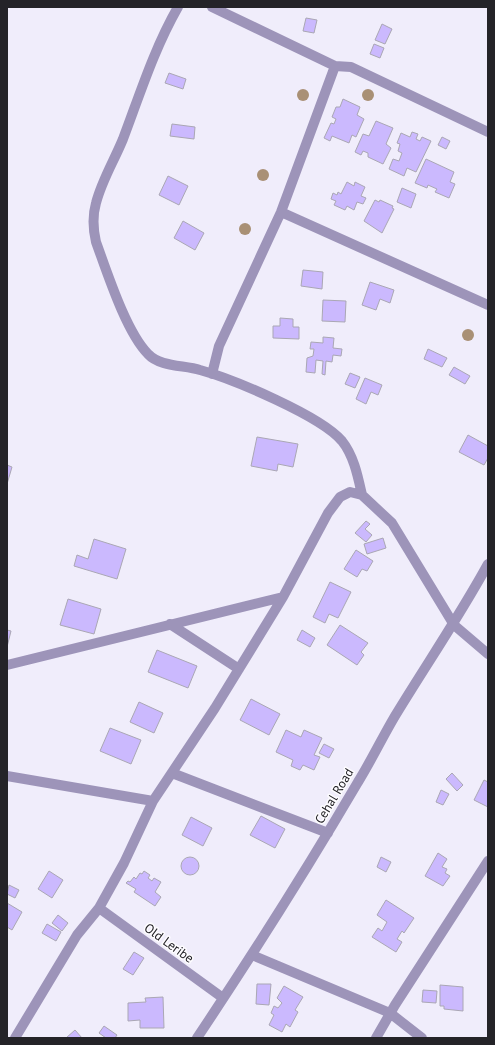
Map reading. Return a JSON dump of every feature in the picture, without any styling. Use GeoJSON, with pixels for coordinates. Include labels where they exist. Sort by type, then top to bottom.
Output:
{"type":"FeatureCollection","features":[{"type":"Feature","properties":{"kind":"street"},"geometry":{"type":"LineString","coordinates":[[178,7],[164,32],[122,141],[104,179],[95,204],[92,226],[104,265],[132,332],[148,355],[164,362],[199,369],[238,384],[318,421],[342,442],[356,468],[362,495]]}},
{"type":"Feature","properties":{"kind":"street"},"geometry":{"type":"LineString","coordinates":[[212,7],[335,66],[351,67],[488,132]]}},
{"type":"Feature","properties":{"kind":"street"},"geometry":{"type":"LineString","coordinates":[[212,374],[219,346],[281,212],[335,66]]}},
{"type":"Feature","properties":{"kind":"street"},"geometry":{"type":"LineString","coordinates":[[281,212],[488,305]]}},
{"type":"Feature","properties":{"kind":"street"},"geometry":{"type":"LineString","coordinates":[[15,1038],[77,935],[99,908],[124,862],[153,802],[284,597],[328,513],[340,497],[350,492],[362,495],[392,523],[454,625],[488,654]]}},
{"type":"Feature","properties":{"kind":"street","name":"Cehal Road"},"geometry":{"type":"LineString","coordinates":[[197,1038],[252,955],[328,833],[395,717],[454,625],[488,564]]}},
{"type":"Feature","properties":{"kind":"street"},"geometry":{"type":"LineString","coordinates":[[7,665],[284,597]]}},
{"type":"Feature","properties":{"kind":"street"},"geometry":{"type":"LineString","coordinates":[[170,624],[239,669]]}},
{"type":"Feature","properties":{"kind":"street"},"geometry":{"type":"LineString","coordinates":[[172,773],[328,833]]}},
{"type":"Feature","properties":{"kind":"street"},"geometry":{"type":"LineString","coordinates":[[7,776],[153,802]]}},
{"type":"Feature","properties":{"kind":"street"},"geometry":{"type":"LineString","coordinates":[[376,1038],[390,1013],[488,861]]}},
{"type":"Feature","properties":{"kind":"street","name":"Old Leribe"},"geometry":{"type":"LineString","coordinates":[[99,908],[223,998]]}},
{"type":"Feature","properties":{"kind":"street"},"geometry":{"type":"LineString","coordinates":[[252,955],[390,1013],[422,1038]]}},
{"type":"Feature","properties":{"kind":"building"},"geometry":{"type":"Polygon","coordinates":[[[306,18],[317,20],[314,33],[303,31],[306,18]]]}},
{"type":"Feature","properties":{"kind":"building"},"geometry":{"type":"Polygon","coordinates":[[[382,24],[392,29],[385,44],[375,40],[382,24]]]}},
{"type":"Feature","properties":{"kind":"building"},"geometry":{"type":"Polygon","coordinates":[[[374,44],[384,48],[380,58],[370,54],[374,44]]]}},
{"type":"Feature","properties":{"kind":"building"},"geometry":{"type":"Polygon","coordinates":[[[169,73],[186,79],[183,89],[165,83],[169,73]]]}},
{"type":"Feature","properties":{"kind":"building"},"geometry":{"type":"Polygon","coordinates":[[[343,99],[360,107],[357,115],[364,119],[356,137],[352,135],[349,143],[332,136],[330,141],[324,138],[331,123],[334,124],[336,119],[332,117],[336,107],[340,107],[343,99]]]}},
{"type":"Feature","properties":{"kind":"building"},"geometry":{"type":"Polygon","coordinates":[[[376,121],[393,128],[386,144],[391,148],[383,164],[368,157],[368,153],[363,151],[361,155],[355,152],[363,134],[369,136],[376,121]]]}},
{"type":"Feature","properties":{"kind":"building"},"geometry":{"type":"Polygon","coordinates":[[[172,124],[195,127],[194,139],[170,136],[172,124]]]}},
{"type":"Feature","properties":{"kind":"building"},"geometry":{"type":"Polygon","coordinates":[[[412,132],[418,134],[416,139],[420,141],[422,137],[431,141],[416,172],[407,168],[404,176],[389,169],[393,159],[399,161],[402,153],[398,151],[400,144],[397,143],[401,133],[410,137],[412,132]]]}},
{"type":"Feature","properties":{"kind":"building"},"geometry":{"type":"Polygon","coordinates":[[[442,137],[450,141],[446,149],[438,145],[442,137]]]}},
{"type":"Feature","properties":{"kind":"building"},"geometry":{"type":"Polygon","coordinates":[[[426,159],[454,172],[450,182],[455,184],[449,198],[435,192],[437,189],[428,185],[427,188],[415,183],[426,159]]]}},
{"type":"Feature","properties":{"kind":"building"},"geometry":{"type":"Polygon","coordinates":[[[168,176],[188,186],[179,205],[159,195],[168,176]]]}},
{"type":"Feature","properties":{"kind":"building"},"geometry":{"type":"Polygon","coordinates":[[[347,182],[354,186],[355,182],[365,187],[361,196],[366,198],[363,204],[357,202],[354,210],[347,206],[345,210],[334,205],[336,201],[331,199],[333,193],[337,195],[338,192],[341,194],[347,182]]]}},
{"type":"Feature","properties":{"kind":"building"},"geometry":{"type":"Polygon","coordinates":[[[402,188],[416,194],[411,208],[397,202],[402,188]]]}},
{"type":"Feature","properties":{"kind":"building"},"geometry":{"type":"Polygon","coordinates":[[[375,200],[379,202],[380,200],[393,206],[392,208],[394,209],[382,233],[364,221],[375,200]]]}},
{"type":"Feature","properties":{"kind":"building"},"geometry":{"type":"Polygon","coordinates":[[[183,221],[204,233],[195,250],[174,238],[183,221]]]}},
{"type":"Feature","properties":{"kind":"building"},"geometry":{"type":"Polygon","coordinates":[[[303,270],[323,272],[322,289],[301,286],[303,270]]]}},
{"type":"Feature","properties":{"kind":"building"},"geometry":{"type":"Polygon","coordinates":[[[370,282],[394,290],[390,303],[380,299],[376,310],[362,305],[370,282]]]}},
{"type":"Feature","properties":{"kind":"building"},"geometry":{"type":"Polygon","coordinates":[[[323,300],[346,301],[345,322],[322,321],[323,300]]]}},
{"type":"Feature","properties":{"kind":"building"},"geometry":{"type":"Polygon","coordinates":[[[280,318],[293,319],[293,327],[299,327],[299,339],[273,338],[273,326],[280,326],[280,318]]]}},
{"type":"Feature","properties":{"kind":"building"},"geometry":{"type":"Polygon","coordinates":[[[323,337],[334,338],[333,348],[342,349],[341,356],[333,355],[332,362],[326,361],[325,375],[322,374],[323,361],[316,360],[315,373],[306,372],[307,358],[313,356],[314,349],[310,349],[311,342],[323,343],[323,337]]]}},
{"type":"Feature","properties":{"kind":"building"},"geometry":{"type":"Polygon","coordinates":[[[428,349],[447,358],[442,367],[424,359],[428,349]]]}},
{"type":"Feature","properties":{"kind":"building"},"geometry":{"type":"Polygon","coordinates":[[[454,367],[470,376],[465,384],[449,375],[454,367]]]}},
{"type":"Feature","properties":{"kind":"building"},"geometry":{"type":"Polygon","coordinates":[[[350,373],[360,377],[355,388],[345,384],[350,373]]]}},
{"type":"Feature","properties":{"kind":"building"},"geometry":{"type":"Polygon","coordinates":[[[365,378],[382,385],[378,395],[371,392],[366,404],[356,399],[365,378]]]}},
{"type":"Feature","properties":{"kind":"building"},"geometry":{"type":"Polygon","coordinates":[[[468,435],[488,446],[488,458],[484,465],[459,452],[468,435]]]}},
{"type":"Feature","properties":{"kind":"building"},"geometry":{"type":"Polygon","coordinates":[[[257,437],[298,444],[293,467],[278,464],[277,471],[251,466],[257,437]]]}},
{"type":"Feature","properties":{"kind":"building"},"geometry":{"type":"Polygon","coordinates":[[[7,465],[12,467],[7,484],[7,465]]]}},
{"type":"Feature","properties":{"kind":"building"},"geometry":{"type":"Polygon","coordinates":[[[366,521],[370,524],[365,529],[372,535],[366,542],[355,533],[366,521]]]}},
{"type":"Feature","properties":{"kind":"building"},"geometry":{"type":"Polygon","coordinates":[[[383,538],[386,548],[367,554],[364,544],[383,538]]]}},
{"type":"Feature","properties":{"kind":"building"},"geometry":{"type":"Polygon","coordinates":[[[94,539],[126,549],[117,579],[74,566],[77,555],[88,559],[94,539]]]}},
{"type":"Feature","properties":{"kind":"building"},"geometry":{"type":"Polygon","coordinates":[[[356,550],[373,561],[367,571],[362,569],[357,577],[344,569],[356,550]]]}},
{"type":"Feature","properties":{"kind":"building"},"geometry":{"type":"Polygon","coordinates":[[[330,582],[351,592],[338,618],[329,614],[325,623],[313,617],[330,582]]]}},
{"type":"Feature","properties":{"kind":"building"},"geometry":{"type":"Polygon","coordinates":[[[68,599],[101,609],[94,634],[60,625],[68,599]]]}},
{"type":"Feature","properties":{"kind":"building"},"geometry":{"type":"Polygon","coordinates":[[[340,625],[368,643],[361,652],[364,655],[357,665],[327,645],[340,625]]]}},
{"type":"Feature","properties":{"kind":"building"},"geometry":{"type":"Polygon","coordinates":[[[7,630],[11,631],[7,647],[7,630]]]}},
{"type":"Feature","properties":{"kind":"building"},"geometry":{"type":"Polygon","coordinates":[[[302,630],[315,638],[310,647],[297,640],[302,630]]]}},
{"type":"Feature","properties":{"kind":"building"},"geometry":{"type":"Polygon","coordinates":[[[157,650],[197,666],[188,688],[148,672],[157,650]]]}},
{"type":"Feature","properties":{"kind":"building"},"geometry":{"type":"Polygon","coordinates":[[[251,699],[280,714],[269,735],[240,720],[251,699]]]}},
{"type":"Feature","properties":{"kind":"building"},"geometry":{"type":"Polygon","coordinates":[[[139,702],[163,713],[154,733],[130,722],[139,702]]]}},
{"type":"Feature","properties":{"kind":"building"},"geometry":{"type":"Polygon","coordinates":[[[110,728],[141,740],[131,764],[100,751],[110,728]]]}},
{"type":"Feature","properties":{"kind":"building"},"geometry":{"type":"Polygon","coordinates":[[[286,730],[301,737],[304,730],[322,738],[314,755],[320,757],[314,770],[303,765],[300,770],[291,766],[293,760],[276,752],[286,730]]]}},
{"type":"Feature","properties":{"kind":"building"},"geometry":{"type":"Polygon","coordinates":[[[324,744],[334,749],[329,758],[319,753],[324,744]]]}},
{"type":"Feature","properties":{"kind":"building"},"geometry":{"type":"Polygon","coordinates":[[[452,773],[463,785],[457,791],[446,779],[452,773]]]}},
{"type":"Feature","properties":{"kind":"building"},"geometry":{"type":"Polygon","coordinates":[[[484,780],[488,782],[488,807],[474,800],[484,780]]]}},
{"type":"Feature","properties":{"kind":"building"},"geometry":{"type":"Polygon","coordinates":[[[441,790],[449,794],[443,805],[436,802],[441,790]]]}},
{"type":"Feature","properties":{"kind":"building"},"geometry":{"type":"Polygon","coordinates":[[[261,816],[285,829],[275,848],[250,835],[261,816]]]}},
{"type":"Feature","properties":{"kind":"building"},"geometry":{"type":"Polygon","coordinates":[[[191,817],[212,828],[203,846],[182,835],[191,817]]]}},
{"type":"Feature","properties":{"kind":"building"},"geometry":{"type":"Polygon","coordinates":[[[438,853],[447,859],[442,867],[447,869],[445,873],[450,876],[443,886],[425,876],[438,853]]]}},
{"type":"Feature","properties":{"kind":"building"},"geometry":{"type":"Polygon","coordinates":[[[186,857],[194,857],[199,862],[197,873],[194,875],[186,875],[181,870],[181,862],[186,857]]]}},
{"type":"Feature","properties":{"kind":"building"},"geometry":{"type":"Polygon","coordinates":[[[381,857],[391,862],[386,872],[377,867],[381,857]]]}},
{"type":"Feature","properties":{"kind":"building"},"geometry":{"type":"Polygon","coordinates":[[[49,871],[63,880],[52,898],[38,889],[49,871]]]}},
{"type":"Feature","properties":{"kind":"building"},"geometry":{"type":"Polygon","coordinates":[[[144,871],[150,875],[148,878],[152,881],[154,878],[161,882],[155,892],[161,897],[155,906],[134,892],[136,889],[126,883],[128,881],[130,882],[134,877],[136,879],[140,873],[142,874],[144,871]]]}},
{"type":"Feature","properties":{"kind":"building"},"geometry":{"type":"Polygon","coordinates":[[[9,885],[19,890],[15,898],[7,894],[9,885]]]}},
{"type":"Feature","properties":{"kind":"building"},"geometry":{"type":"Polygon","coordinates":[[[386,900],[414,918],[404,933],[402,931],[397,939],[402,942],[396,952],[372,937],[378,928],[382,931],[387,922],[377,915],[386,900]]]}},
{"type":"Feature","properties":{"kind":"building"},"geometry":{"type":"Polygon","coordinates":[[[7,903],[22,912],[12,930],[7,927],[7,903]]]}},
{"type":"Feature","properties":{"kind":"building"},"geometry":{"type":"Polygon","coordinates":[[[58,915],[68,923],[62,931],[52,923],[58,915]]]}},
{"type":"Feature","properties":{"kind":"building"},"geometry":{"type":"Polygon","coordinates":[[[47,924],[61,932],[56,941],[42,933],[47,924]]]}},
{"type":"Feature","properties":{"kind":"building"},"geometry":{"type":"Polygon","coordinates":[[[134,952],[144,958],[133,975],[123,969],[134,952]]]}},
{"type":"Feature","properties":{"kind":"building"},"geometry":{"type":"Polygon","coordinates":[[[257,984],[271,984],[269,1005],[256,1004],[257,984]]]}},
{"type":"Feature","properties":{"kind":"building"},"geometry":{"type":"Polygon","coordinates":[[[440,985],[463,987],[463,1011],[444,1009],[444,1006],[440,1006],[440,985]]]}},
{"type":"Feature","properties":{"kind":"building"},"geometry":{"type":"Polygon","coordinates":[[[284,986],[303,997],[295,1010],[298,1012],[290,1027],[286,1024],[282,1032],[269,1025],[274,1015],[271,1013],[274,1006],[278,1008],[282,1003],[277,998],[284,986]]]}},
{"type":"Feature","properties":{"kind":"building"},"geometry":{"type":"Polygon","coordinates":[[[423,990],[437,991],[436,1003],[422,1002],[423,990]]]}},
{"type":"Feature","properties":{"kind":"building"},"geometry":{"type":"Polygon","coordinates":[[[163,997],[164,1028],[140,1028],[140,1020],[128,1021],[128,1003],[146,1002],[145,998],[163,997]]]}},
{"type":"Feature","properties":{"kind":"building"},"geometry":{"type":"Polygon","coordinates":[[[104,1026],[117,1035],[115,1038],[106,1038],[99,1033],[104,1026]]]}},
{"type":"Feature","properties":{"kind":"building"},"geometry":{"type":"Polygon","coordinates":[[[75,1030],[82,1038],[66,1038],[75,1030]]]}}]}
